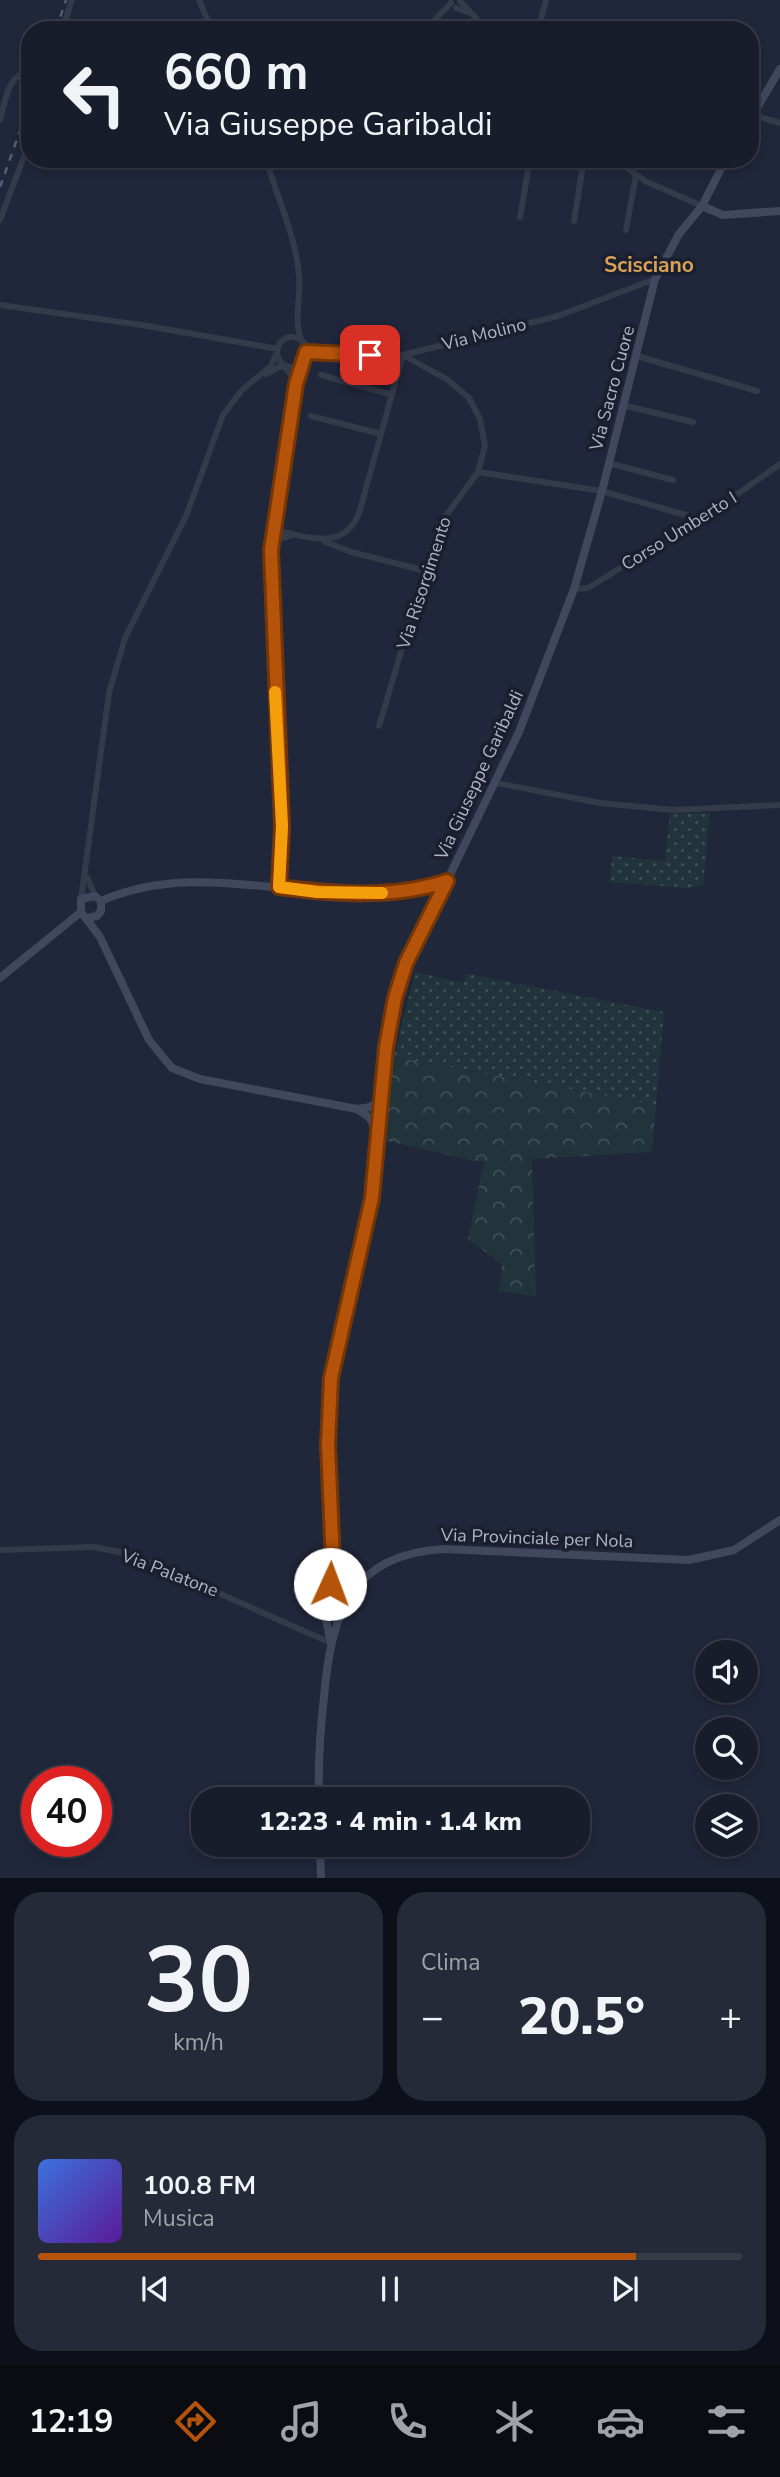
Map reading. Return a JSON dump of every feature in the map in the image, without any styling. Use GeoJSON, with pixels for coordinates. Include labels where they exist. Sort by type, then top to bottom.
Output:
{"type":"FeatureCollection","features":[{"type":"Feature","properties":{"kind":"street"},"geometry":{"type":"LineString","coordinates":[[65,21],[72,0]]}},
{"type":"Feature","properties":{"kind":"street"},"geometry":{"type":"LineString","coordinates":[[199,0],[208,21]]}},
{"type":"Feature","properties":{"kind":"street"},"geometry":{"type":"LineString","coordinates":[[540,21],[546,0]]}},
{"type":"Feature","properties":{"kind":"street"},"geometry":{"type":"LineString","coordinates":[[434,21],[455,2],[478,21]]}},
{"type":"Feature","properties":{"kind":"street"},"geometry":{"type":"LineString","coordinates":[[759,105],[780,69]]}},
{"type":"Feature","properties":{"kind":"street"},"geometry":{"type":"LineString","coordinates":[[0,120],[12,80],[21,72]]}},
{"type":"Feature","properties":{"kind":"street"},"geometry":{"type":"LineString","coordinates":[[759,118],[780,123]]}},
{"type":"Feature","properties":{"kind":"street"},"geometry":{"type":"LineString","coordinates":[[0,220],[21,165]]}},
{"type":"Feature","properties":{"kind":"street"},"geometry":{"type":"LineString","coordinates":[[269,168],[290,234],[299,275],[297,315],[306,352],[296,384],[271,542],[282,826],[279,887]]}},
{"type":"Feature","properties":{"kind":"street"},"geometry":{"type":"LineString","coordinates":[[520,217],[528,168]]}},
{"type":"Feature","properties":{"kind":"street"},"geometry":{"type":"LineString","coordinates":[[574,221],[583,168]]}},
{"type":"Feature","properties":{"kind":"street"},"geometry":{"type":"LineString","coordinates":[[627,168],[636,175],[723,215],[780,211]]}},
{"type":"Feature","properties":{"kind":"street","name":"Via Sacro Cuore"},"geometry":{"type":"LineString","coordinates":[[574,589],[602,491],[655,279],[679,234],[702,206],[721,168]]}},
{"type":"Feature","properties":{"kind":"street"},"geometry":{"type":"LineString","coordinates":[[626,230],[636,175]]}},
{"type":"Feature","properties":{"kind":"street","name":"Via Molino"},"geometry":{"type":"LineString","coordinates":[[306,352],[403,355],[558,316],[655,279]]}},
{"type":"Feature","properties":{"kind":"street"},"geometry":{"type":"LineString","coordinates":[[0,305],[130,323],[277,351]]}},
{"type":"Feature","properties":{"kind":"street"},"geometry":{"type":"LineString","coordinates":[[297,315],[271,366],[254,380],[223,415],[186,516],[122,646],[109,693],[82,899],[84,915],[100,937],[149,1040],[172,1068],[192,1077],[357,1109],[374,1117]]}},
{"type":"Feature","properties":{"kind":"street"},"geometry":{"type":"LineString","coordinates":[[284,340],[294,338],[302,342]]}},
{"type":"Feature","properties":{"kind":"street"},"geometry":{"type":"LineString","coordinates":[[277,351],[296,384]]}},
{"type":"Feature","properties":{"kind":"street"},"geometry":{"type":"LineString","coordinates":[[321,540],[345,533],[356,521],[403,355]]}},
{"type":"Feature","properties":{"kind":"street","name":"Via Risorgimento"},"geometry":{"type":"LineString","coordinates":[[379,726],[445,514],[478,472],[485,446],[476,408],[448,380],[403,355]]}},
{"type":"Feature","properties":{"kind":"street"},"geometry":{"type":"LineString","coordinates":[[637,356],[757,391]]}},
{"type":"Feature","properties":{"kind":"street"},"geometry":{"type":"LineString","coordinates":[[254,380],[284,365],[293,367],[301,363]]}},
{"type":"Feature","properties":{"kind":"street"},"geometry":{"type":"LineString","coordinates":[[321,375],[392,395]]}},
{"type":"Feature","properties":{"kind":"street"},"geometry":{"type":"LineString","coordinates":[[622,405],[693,422]]}},
{"type":"Feature","properties":{"kind":"street"},"geometry":{"type":"LineString","coordinates":[[311,415],[381,434]]}},
{"type":"Feature","properties":{"kind":"street"},"geometry":{"type":"LineString","coordinates":[[608,463],[673,480]]}},
{"type":"Feature","properties":{"kind":"street","name":"Corso Umberto I"},"geometry":{"type":"LineString","coordinates":[[574,589],[588,588],[697,521],[780,464]]}},
{"type":"Feature","properties":{"kind":"street"},"geometry":{"type":"LineString","coordinates":[[478,472],[602,491],[689,516],[697,521]]}},
{"type":"Feature","properties":{"kind":"street"},"geometry":{"type":"LineString","coordinates":[[272,529],[290,536],[321,540],[351,552],[426,570]]}},
{"type":"Feature","properties":{"kind":"street"},"geometry":{"type":"LineString","coordinates":[[271,542],[290,536]]}},
{"type":"Feature","properties":{"kind":"street","name":"Via Giuseppe Garibaldi"},"geometry":{"type":"LineString","coordinates":[[82,899],[98,898],[139,886],[184,881],[221,880],[317,892],[389,892],[422,890],[447,881],[496,783],[539,682],[574,589]]}},
{"type":"Feature","properties":{"kind":"street"},"geometry":{"type":"LineString","coordinates":[[496,783],[600,803],[673,810],[780,804]]}},
{"type":"Feature","properties":{"kind":"street"},"geometry":{"type":"LineString","coordinates":[[86,875],[102,911],[100,937]]}},
{"type":"Feature","properties":{"kind":"street"},"geometry":{"type":"LineString","coordinates":[[374,1117],[395,998],[406,963],[447,881]]}},
{"type":"Feature","properties":{"kind":"street"},"geometry":{"type":"LineString","coordinates":[[0,978],[84,915],[97,916],[102,911]]}},
{"type":"Feature","properties":{"kind":"street"},"geometry":{"type":"LineString","coordinates":[[357,1109],[371,1107],[379,1098]]}},
{"type":"Feature","properties":{"kind":"street"},"geometry":{"type":"LineString","coordinates":[[319,1787],[318,1756],[331,1643],[326,1620],[333,1562],[328,1416],[331,1378],[372,1198],[377,1151],[371,1107]]}},
{"type":"Feature","properties":{"kind":"street","name":"Via Provinciale per Nola"},"geometry":{"type":"LineString","coordinates":[[331,1643],[354,1587],[363,1578],[400,1555],[444,1549],[689,1560],[734,1550],[780,1520]]}},
{"type":"Feature","properties":{"kind":"street"},"geometry":{"type":"LineString","coordinates":[[331,1540],[363,1578]]}},
{"type":"Feature","properties":{"kind":"street","name":"Via Palatone"},"geometry":{"type":"LineString","coordinates":[[0,1550],[93,1547],[130,1554],[331,1643]]}},
{"type":"Feature","properties":{"kind":"street"},"geometry":{"type":"LineString","coordinates":[[339,1552],[354,1587]]}},
{"type":"Feature","properties":{"kind":"street"},"geometry":{"type":"LineString","coordinates":[[333,1562],[348,1597]]}},
{"type":"Feature","properties":{"kind":"street"},"geometry":{"type":"LineString","coordinates":[[320,1857],[321,1878]]}},
{"type":"Feature","properties":{"kind":"green space"},"geometry":{"type":"Polygon","coordinates":[[[710,813],[703,885],[689,888],[610,882],[612,856],[665,861],[670,814],[710,813]]]}},
{"type":"Feature","properties":{"kind":"green space"},"geometry":{"type":"Polygon","coordinates":[[[415,972],[463,983],[467,974],[664,1012],[656,1105],[394,1057],[415,972]]]}},
{"type":"Feature","properties":{"kind":"green space"},"geometry":{"type":"Polygon","coordinates":[[[394,1057],[656,1105],[652,1152],[532,1159],[536,1296],[499,1291],[502,1264],[468,1239],[484,1161],[473,1161],[383,1140],[394,1057]]]}},
{"type":"Feature","properties":{"kind":"railway"},"geometry":{"type":"LineString","coordinates":[[59,21],[66,0]]}},
{"type":"Feature","properties":{"kind":"railway"},"geometry":{"type":"LineString","coordinates":[[0,187],[21,128]]}},
{"type":"Feature","properties":{"kind":"slow traffic"},"geometry":{"type":"LineString","coordinates":[[275,692],[282,826],[279,887],[317,892],[382,893]]}},
{"type":"Feature","properties":{"kind":"district","name":"Scisciano"},"geometry":{"type":"Point","coordinates":[649,265]}},
{"type":"Feature","properties":{"kind":"route"},"geometry":{"type":"LineString","coordinates":[[330,1584],[333,1562],[328,1445],[331,1378],[359,1265],[372,1198],[377,1151],[376,1130],[386,1047],[395,998],[406,963],[447,881],[422,890],[389,892],[317,892],[279,887],[282,826],[270,564],[274,513],[296,384],[306,352],[370,355]]}}]}
